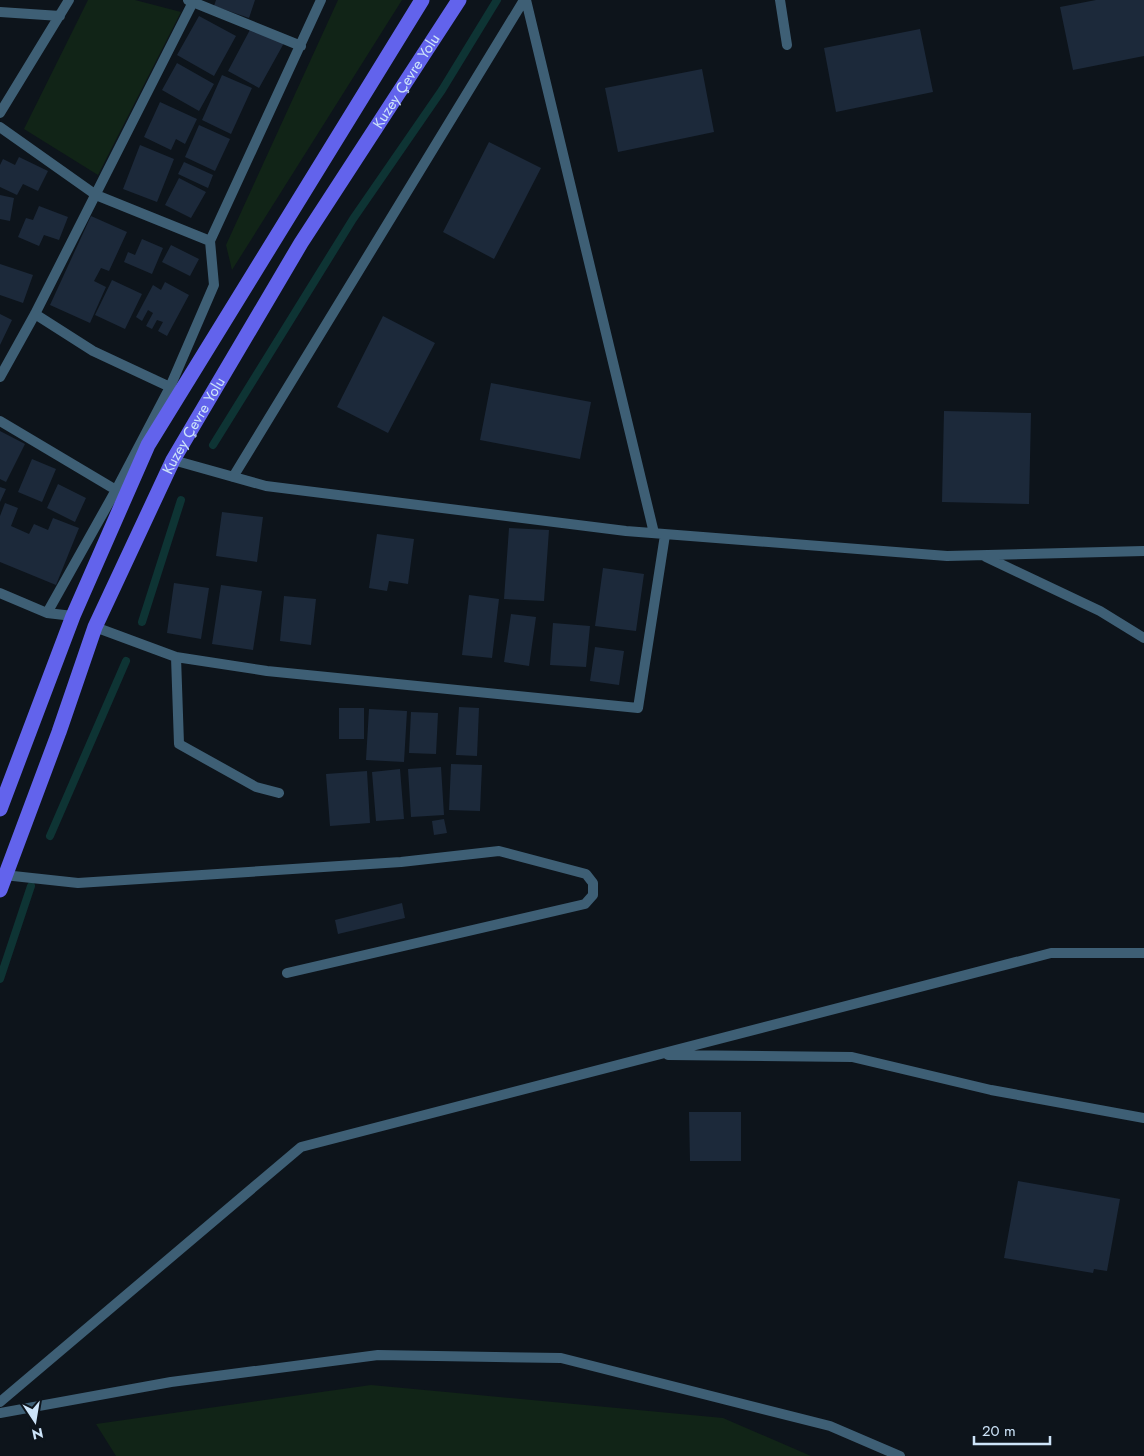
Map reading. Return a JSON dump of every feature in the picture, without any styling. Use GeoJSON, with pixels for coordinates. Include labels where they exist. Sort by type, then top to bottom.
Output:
{"type":"FeatureCollection","features":[{"type":"Feature","properties":{"kind":"main road","name":"Kuzey Çevre Yolu"},"geometry":{"type":"LineString","coordinates":[[0,808],[73,616],[148,445],[422,0]]}},
{"type":"Feature","properties":{"kind":"main road","name":"Kuzey Çevre Yolu"},"geometry":{"type":"LineString","coordinates":[[2,882],[59,732],[95,627],[173,460],[301,243],[459,0]]}},
{"type":"Feature","properties":{"kind":"street"},"geometry":{"type":"LineString","coordinates":[[0,113],[69,0]]}},
{"type":"Feature","properties":{"kind":"street"},"geometry":{"type":"LineString","coordinates":[[47,613],[116,490],[170,387],[214,285],[210,241],[321,0]]}},
{"type":"Feature","properties":{"kind":"street"},"geometry":{"type":"LineString","coordinates":[[233,477],[525,0]]}},
{"type":"Feature","properties":{"kind":"street"},"geometry":{"type":"LineString","coordinates":[[95,627],[176,658],[267,671],[638,708],[659,534],[525,0]]}},
{"type":"Feature","properties":{"kind":"street"},"geometry":{"type":"LineString","coordinates":[[780,0],[787,45]]}},
{"type":"Feature","properties":{"kind":"street"},"geometry":{"type":"LineString","coordinates":[[0,377],[35,314],[96,195],[190,1],[301,46]]}},
{"type":"Feature","properties":{"kind":"street"},"geometry":{"type":"LineString","coordinates":[[0,12],[60,16]]}},
{"type":"Feature","properties":{"kind":"street"},"geometry":{"type":"LineString","coordinates":[[0,127],[96,195],[210,241]]}},
{"type":"Feature","properties":{"kind":"street"},"geometry":{"type":"LineString","coordinates":[[35,314],[93,351],[170,387]]}},
{"type":"Feature","properties":{"kind":"street"},"geometry":{"type":"LineString","coordinates":[[0,421],[116,490]]}},
{"type":"Feature","properties":{"kind":"street"},"geometry":{"type":"LineString","coordinates":[[173,460],[266,486],[626,531],[947,556],[1144,551]]}},
{"type":"Feature","properties":{"kind":"street"},"geometry":{"type":"LineString","coordinates":[[983,555],[1100,611],[1144,638]]}},
{"type":"Feature","properties":{"kind":"street"},"geometry":{"type":"LineString","coordinates":[[0,593],[47,613],[73,616]]}},
{"type":"Feature","properties":{"kind":"street"},"geometry":{"type":"LineString","coordinates":[[176,658],[180,744],[256,787],[279,793]]}},
{"type":"Feature","properties":{"kind":"street"},"geometry":{"type":"LineString","coordinates":[[2,882],[78,884],[401,862],[499,851],[586,874],[593,883],[593,895],[585,904],[287,973]]}},
{"type":"Feature","properties":{"kind":"street"},"geometry":{"type":"LineString","coordinates":[[0,1402],[301,1146],[1051,954],[1144,953]]}},
{"type":"Feature","properties":{"kind":"street"},"geometry":{"type":"LineString","coordinates":[[655,1055],[852,1057],[991,1090],[1144,1118]]}},
{"type":"Feature","properties":{"kind":"street"},"geometry":{"type":"LineString","coordinates":[[0,1413],[171,1382],[378,1356],[560,1358],[830,1426],[900,1456]]}},
{"type":"Feature","properties":{"kind":"green space"},"geometry":{"type":"Polygon","coordinates":[[[88,0],[135,0],[181,12],[98,175],[24,129],[88,0]]]}},
{"type":"Feature","properties":{"kind":"green space"},"geometry":{"type":"Polygon","coordinates":[[[338,0],[402,0],[232,270],[226,245],[338,0]]]}},
{"type":"Feature","properties":{"kind":"green space"},"geometry":{"type":"Polygon","coordinates":[[[371,1385],[723,1418],[811,1456],[116,1456],[96,1424],[371,1385]]]}},
{"type":"Feature","properties":{"kind":"building"},"geometry":{"type":"Polygon","coordinates":[[[216,0],[255,0],[249,18],[214,6],[216,0]]]}},
{"type":"Feature","properties":{"kind":"building"},"geometry":{"type":"Polygon","coordinates":[[[1096,0],[1144,0],[1144,56],[1073,70],[1060,7],[1096,0]]]}},
{"type":"Feature","properties":{"kind":"building"},"geometry":{"type":"Polygon","coordinates":[[[199,16],[236,36],[214,76],[177,55],[199,16]]]}},
{"type":"Feature","properties":{"kind":"building"},"geometry":{"type":"Polygon","coordinates":[[[252,26],[284,43],[259,88],[228,71],[252,26]]]}},
{"type":"Feature","properties":{"kind":"building"},"geometry":{"type":"Polygon","coordinates":[[[920,29],[933,92],[836,112],[824,48],[920,29]]]}},
{"type":"Feature","properties":{"kind":"building"},"geometry":{"type":"Polygon","coordinates":[[[177,63],[214,84],[199,111],[162,90],[177,63]]]}},
{"type":"Feature","properties":{"kind":"building"},"geometry":{"type":"Polygon","coordinates":[[[702,69],[714,132],[618,152],[605,88],[702,69]]]}},
{"type":"Feature","properties":{"kind":"building"},"geometry":{"type":"Polygon","coordinates":[[[222,75],[252,88],[231,134],[202,120],[222,75]]]}},
{"type":"Feature","properties":{"kind":"building"},"geometry":{"type":"Polygon","coordinates":[[[160,102],[197,119],[185,144],[176,139],[171,150],[144,137],[160,102]]]}},
{"type":"Feature","properties":{"kind":"building"},"geometry":{"type":"Polygon","coordinates":[[[199,125],[230,139],[215,171],[185,157],[199,125]]]}},
{"type":"Feature","properties":{"kind":"building"},"geometry":{"type":"Polygon","coordinates":[[[489,142],[541,168],[494,259],[443,232],[489,142]]]}},
{"type":"Feature","properties":{"kind":"building"},"geometry":{"type":"Polygon","coordinates":[[[140,145],[174,159],[157,202],[123,189],[140,145]]]}},
{"type":"Feature","properties":{"kind":"building"},"geometry":{"type":"Polygon","coordinates":[[[19,157],[48,171],[38,191],[23,184],[17,195],[0,187],[0,165],[3,159],[15,165],[19,157]]]}},
{"type":"Feature","properties":{"kind":"building"},"geometry":{"type":"Polygon","coordinates":[[[184,162],[213,175],[208,188],[178,174],[184,162]]]}},
{"type":"Feature","properties":{"kind":"building"},"geometry":{"type":"Polygon","coordinates":[[[179,178],[206,192],[191,218],[165,205],[179,178]]]}},
{"type":"Feature","properties":{"kind":"building"},"geometry":{"type":"Polygon","coordinates":[[[0,195],[14,198],[10,221],[0,219],[0,195]]]}},
{"type":"Feature","properties":{"kind":"building"},"geometry":{"type":"Polygon","coordinates":[[[39,206],[68,217],[59,240],[44,235],[39,246],[18,237],[26,218],[33,220],[39,206]]]}},
{"type":"Feature","properties":{"kind":"building"},"geometry":{"type":"Polygon","coordinates":[[[91,216],[127,232],[109,271],[101,268],[94,281],[106,287],[90,323],[50,305],[91,216]]]}},
{"type":"Feature","properties":{"kind":"building"},"geometry":{"type":"Polygon","coordinates":[[[142,239],[163,248],[152,274],[124,262],[128,252],[135,255],[142,239]]]}},
{"type":"Feature","properties":{"kind":"building"},"geometry":{"type":"Polygon","coordinates":[[[171,245],[199,259],[190,276],[162,262],[171,245]]]}},
{"type":"Feature","properties":{"kind":"building"},"geometry":{"type":"Polygon","coordinates":[[[0,264],[33,275],[23,303],[0,295],[0,264]]]}},
{"type":"Feature","properties":{"kind":"building"},"geometry":{"type":"Polygon","coordinates":[[[112,280],[142,294],[125,329],[95,315],[112,280]]]}},
{"type":"Feature","properties":{"kind":"building"},"geometry":{"type":"Polygon","coordinates":[[[165,282],[189,295],[167,336],[158,331],[163,322],[157,320],[152,329],[146,326],[153,313],[148,310],[142,321],[136,317],[153,285],[161,290],[165,282]]]}},
{"type":"Feature","properties":{"kind":"building"},"geometry":{"type":"Polygon","coordinates":[[[0,314],[12,320],[0,345],[0,314]]]}},
{"type":"Feature","properties":{"kind":"building"},"geometry":{"type":"Polygon","coordinates":[[[383,316],[435,343],[388,433],[337,407],[383,316]]]}},
{"type":"Feature","properties":{"kind":"building"},"geometry":{"type":"Polygon","coordinates":[[[491,383],[591,402],[580,459],[480,440],[491,383]]]}},
{"type":"Feature","properties":{"kind":"building"},"geometry":{"type":"Polygon","coordinates":[[[944,411],[1031,413],[1029,504],[942,502],[944,411]]]}},
{"type":"Feature","properties":{"kind":"building"},"geometry":{"type":"Polygon","coordinates":[[[0,431],[25,444],[6,482],[0,479],[0,431]]]}},
{"type":"Feature","properties":{"kind":"building"},"geometry":{"type":"Polygon","coordinates":[[[32,459],[56,469],[42,502],[18,492],[32,459]]]}},
{"type":"Feature","properties":{"kind":"building"},"geometry":{"type":"Polygon","coordinates":[[[58,484],[86,498],[75,522],[47,508],[58,484]]]}},
{"type":"Feature","properties":{"kind":"building"},"geometry":{"type":"Polygon","coordinates":[[[0,487],[6,489],[0,502],[0,487]]]}},
{"type":"Feature","properties":{"kind":"building"},"geometry":{"type":"Polygon","coordinates":[[[5,503],[18,508],[11,526],[29,534],[34,524],[48,530],[53,518],[79,528],[56,585],[0,562],[0,516],[5,503]]]}},
{"type":"Feature","properties":{"kind":"building"},"geometry":{"type":"Polygon","coordinates":[[[222,512],[263,517],[257,562],[216,556],[222,512]]]}},
{"type":"Feature","properties":{"kind":"building"},"geometry":{"type":"Polygon","coordinates":[[[509,528],[549,530],[544,601],[504,599],[509,528]]]}},
{"type":"Feature","properties":{"kind":"building"},"geometry":{"type":"Polygon","coordinates":[[[377,534],[414,539],[408,584],[389,581],[387,591],[369,588],[377,534]]]}},
{"type":"Feature","properties":{"kind":"building"},"geometry":{"type":"Polygon","coordinates":[[[603,568],[644,574],[636,631],[595,626],[603,568]]]}},
{"type":"Feature","properties":{"kind":"building"},"geometry":{"type":"Polygon","coordinates":[[[174,583],[209,588],[201,639],[167,633],[174,583]]]}},
{"type":"Feature","properties":{"kind":"building"},"geometry":{"type":"Polygon","coordinates":[[[221,585],[262,591],[253,650],[212,644],[221,585]]]}},
{"type":"Feature","properties":{"kind":"building"},"geometry":{"type":"Polygon","coordinates":[[[469,595],[499,599],[492,658],[462,655],[469,595]]]}},
{"type":"Feature","properties":{"kind":"building"},"geometry":{"type":"Polygon","coordinates":[[[284,596],[316,599],[311,645],[280,641],[284,596]]]}},
{"type":"Feature","properties":{"kind":"building"},"geometry":{"type":"Polygon","coordinates":[[[511,614],[536,617],[529,666],[504,662],[511,614]]]}},
{"type":"Feature","properties":{"kind":"building"},"geometry":{"type":"Polygon","coordinates":[[[553,623],[590,626],[586,667],[550,665],[553,623]]]}},
{"type":"Feature","properties":{"kind":"building"},"geometry":{"type":"Polygon","coordinates":[[[595,647],[624,651],[619,685],[590,681],[595,647]]]}},
{"type":"Feature","properties":{"kind":"building"},"geometry":{"type":"Polygon","coordinates":[[[459,707],[479,708],[477,756],[456,755],[459,707]]]}},
{"type":"Feature","properties":{"kind":"building"},"geometry":{"type":"Polygon","coordinates":[[[339,708],[364,708],[364,739],[339,739],[339,708]]]}},
{"type":"Feature","properties":{"kind":"building"},"geometry":{"type":"Polygon","coordinates":[[[369,709],[407,711],[404,762],[366,760],[369,709]]]}},
{"type":"Feature","properties":{"kind":"building"},"geometry":{"type":"Polygon","coordinates":[[[411,712],[438,713],[436,754],[409,753],[411,712]]]}},
{"type":"Feature","properties":{"kind":"building"},"geometry":{"type":"Polygon","coordinates":[[[451,764],[482,765],[480,811],[449,810],[451,764]]]}},
{"type":"Feature","properties":{"kind":"building"},"geometry":{"type":"Polygon","coordinates":[[[441,767],[444,815],[411,817],[408,769],[441,767]]]}},
{"type":"Feature","properties":{"kind":"building"},"geometry":{"type":"Polygon","coordinates":[[[400,769],[404,819],[376,821],[372,772],[400,769]]]}},
{"type":"Feature","properties":{"kind":"building"},"geometry":{"type":"Polygon","coordinates":[[[367,771],[370,823],[330,826],[326,774],[367,771]]]}},
{"type":"Feature","properties":{"kind":"building"},"geometry":{"type":"Polygon","coordinates":[[[444,819],[447,833],[434,835],[432,821],[444,819]]]}},
{"type":"Feature","properties":{"kind":"building"},"geometry":{"type":"Polygon","coordinates":[[[402,903],[405,918],[338,934],[335,920],[402,903]]]}},
{"type":"Feature","properties":{"kind":"building"},"geometry":{"type":"Polygon","coordinates":[[[689,1112],[741,1112],[741,1161],[690,1161],[689,1112]]]}},
{"type":"Feature","properties":{"kind":"building"},"geometry":{"type":"Polygon","coordinates":[[[1018,1181],[1120,1199],[1107,1271],[1094,1269],[1093,1273],[1004,1258],[1018,1181]]]}},
{"type":"Feature","properties":{"kind":"waterway"},"geometry":{"type":"LineString","coordinates":[[213,445],[353,219],[442,90],[497,0]]}},
{"type":"Feature","properties":{"kind":"waterway"},"geometry":{"type":"LineString","coordinates":[[142,622],[181,500]]}},
{"type":"Feature","properties":{"kind":"waterway"},"geometry":{"type":"LineString","coordinates":[[50,836],[126,661]]}},
{"type":"Feature","properties":{"kind":"waterway"},"geometry":{"type":"LineString","coordinates":[[0,979],[31,886]]}}]}
